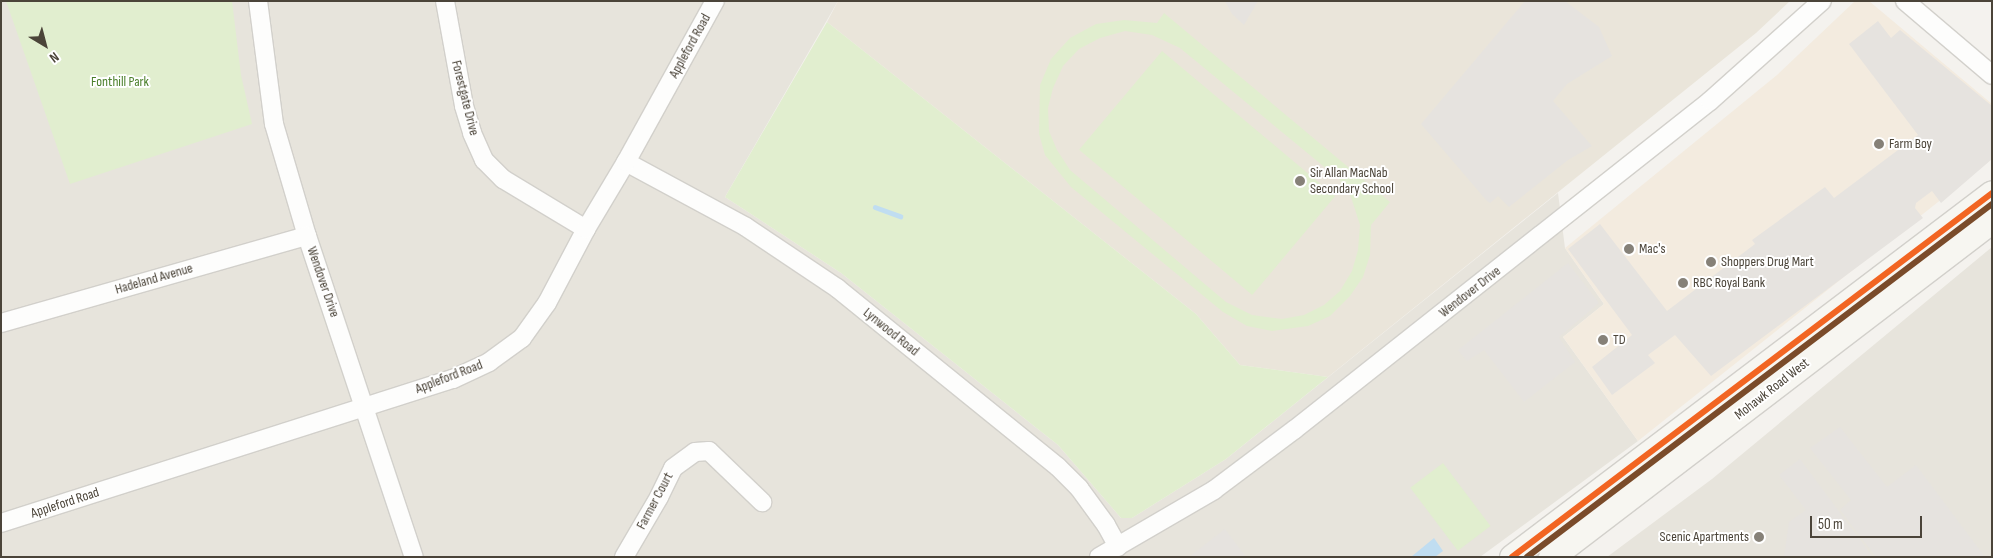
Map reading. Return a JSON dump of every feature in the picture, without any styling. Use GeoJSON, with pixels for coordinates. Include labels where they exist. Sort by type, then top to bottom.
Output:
{"type":"FeatureCollection","features":[{"type":"Feature","properties":{"kind":"main road","name":"Mohawk Road West"},"geometry":{"type":"LineString","coordinates":[[1512,557],[1708,406],[1992,193]]}},
{"type":"Feature","properties":{"kind":"main road","name":"Mohawk Road West"},"geometry":{"type":"LineString","coordinates":[[1551,557],[1992,220]]}},
{"type":"Feature","properties":{"kind":"main road"},"geometry":{"type":"LineString","coordinates":[[1698,446],[1708,406]]}},
{"type":"Feature","properties":{"kind":"street","name":"Wendover Drive"},"geometry":{"type":"LineString","coordinates":[[258,1],[274,124],[307,236],[365,407],[404,532],[414,557]]}},
{"type":"Feature","properties":{"kind":"street","name":"Forestgate Drive"},"geometry":{"type":"LineString","coordinates":[[445,1],[464,106],[484,160],[502,179],[586,229]]}},
{"type":"Feature","properties":{"kind":"street","name":"Appleford Road"},"geometry":{"type":"LineString","coordinates":[[1,523],[453,379],[489,362],[522,338],[548,303],[586,229],[626,162],[715,1]]}},
{"type":"Feature","properties":{"kind":"street","name":"Wendover Drive"},"geometry":{"type":"LineString","coordinates":[[1099,557],[1214,490],[1294,430],[1710,101],[1822,1]]}},
{"type":"Feature","properties":{"kind":"street"},"geometry":{"type":"LineString","coordinates":[[1905,1],[1992,75]]}},
{"type":"Feature","properties":{"kind":"street","name":"Lynwood Road"},"geometry":{"type":"LineString","coordinates":[[626,162],[746,227],[837,288],[1058,467],[1079,488],[1106,524],[1118,547]]}},
{"type":"Feature","properties":{"kind":"street","name":"Hadeland Avenue"},"geometry":{"type":"LineString","coordinates":[[1,323],[307,236]]}},
{"type":"Feature","properties":{"kind":"street","name":"Farmer Court"},"geometry":{"type":"LineString","coordinates":[[624,557],[659,497],[673,468],[695,452],[709,451],[762,502]]}},
{"type":"Feature","properties":{"kind":"shaded area"},"geometry":{"type":"Polygon","coordinates":[[[1,1],[838,1],[725,197],[841,273],[1058,445],[1121,518],[1132,518],[1226,459],[1558,193],[1565,248],[1604,304],[1563,337],[1638,441],[1480,557],[1,557],[1,1]]]}},
{"type":"Feature","properties":{"kind":"shaded area","name":"Sir Allan MacNab Secondary School"},"geometry":{"type":"Polygon","coordinates":[[[838,1],[1790,1],[1756,33],[1328,377],[1240,365],[1196,314],[827,22],[838,1]]]}},
{"type":"Feature","properties":{"kind":"shaded area"},"geometry":{"type":"Polygon","coordinates":[[[1225,1],[1258,1],[1244,25],[1232,14],[1225,1]]]}},
{"type":"Feature","properties":{"kind":"shaded area"},"geometry":{"type":"Polygon","coordinates":[[[1525,1],[1565,1],[1599,27],[1612,56],[1567,84],[1553,101],[1592,146],[1568,160],[1509,207],[1498,196],[1490,203],[1487,201],[1421,124],[1525,1]]]}},
{"type":"Feature","properties":{"kind":"shaded area"},"geometry":{"type":"Polygon","coordinates":[[[1855,1],[1869,1],[1992,104],[1992,159],[1638,441],[1563,337],[1604,304],[1565,248],[1777,75],[1855,1]]]}},
{"type":"Feature","properties":{"kind":"shaded area"},"geometry":{"type":"Polygon","coordinates":[[[1878,21],[1891,38],[1900,30],[1992,106],[1992,159],[1941,203],[1932,191],[1916,203],[1915,208],[1923,218],[1711,376],[1675,335],[1648,355],[1655,363],[1612,395],[1592,367],[1632,335],[1568,249],[1600,224],[1667,311],[1755,244],[1752,240],[1825,187],[1834,198],[1918,135],[1849,44],[1878,21]]]}},
{"type":"Feature","properties":{"kind":"shaded area"},"geometry":{"type":"Polygon","coordinates":[[[1992,247],[1992,557],[1607,557],[1712,479],[1992,247]]]}},
{"type":"Feature","properties":{"kind":"shaded area"},"geometry":{"type":"Polygon","coordinates":[[[1568,263],[1599,303],[1559,337],[1575,362],[1524,402],[1484,350],[1467,361],[1458,350],[1568,263]]]}},
{"type":"Feature","properties":{"kind":"shaded area"},"geometry":{"type":"Polygon","coordinates":[[[1840,427],[1887,487],[1916,465],[1985,557],[1876,557],[1840,510],[1851,500],[1810,448],[1840,427]]]}},
{"type":"Feature","properties":{"kind":"shaded area"},"geometry":{"type":"Polygon","coordinates":[[[1800,459],[1873,557],[1784,557],[1789,522],[1806,510],[1779,475],[1800,459]]]}},
{"type":"Feature","properties":{"kind":"shaded area"},"geometry":{"type":"Polygon","coordinates":[[[1225,529],[1246,557],[1189,557],[1225,529]]]}},
{"type":"Feature","properties":{"kind":"green space","name":"Fonthill Park"},"geometry":{"type":"Polygon","coordinates":[[[6,1],[232,1],[241,75],[252,124],[70,184],[6,1]]]}},
{"type":"Feature","properties":{"kind":"green space"},"geometry":{"type":"Polygon","coordinates":[[[1164,13],[1390,202],[1371,225],[1370,255],[1363,277],[1350,296],[1330,316],[1308,326],[1272,331],[1247,326],[1223,312],[1071,187],[1045,155],[1039,134],[1040,85],[1051,59],[1070,38],[1096,24],[1124,20],[1157,23],[1164,13]],[[1125,31],[1100,38],[1079,49],[1063,66],[1053,88],[1048,108],[1049,131],[1057,150],[1070,170],[1226,302],[1252,315],[1282,319],[1304,315],[1324,305],[1340,291],[1352,271],[1358,250],[1360,225],[1351,197],[1339,179],[1180,48],[1152,35],[1125,31]]]}},
{"type":"Feature","properties":{"kind":"green space"},"geometry":{"type":"Polygon","coordinates":[[[827,22],[1196,314],[1240,365],[1328,377],[1226,459],[1132,518],[1121,518],[1058,445],[841,273],[725,197],[827,22]]]}},
{"type":"Feature","properties":{"kind":"green space"},"geometry":{"type":"Polygon","coordinates":[[[1162,51],[1335,196],[1252,295],[1079,150],[1162,51]]]}},
{"type":"Feature","properties":{"kind":"green space"},"geometry":{"type":"Polygon","coordinates":[[[1443,463],[1491,526],[1458,551],[1410,488],[1443,463]]]}},
{"type":"Feature","properties":{"kind":"water"},"geometry":{"type":"Polygon","coordinates":[[[1434,538],[1443,551],[1435,557],[1411,557],[1434,538]]]}},
{"type":"Feature","properties":{"kind":"waterway"},"geometry":{"type":"LineString","coordinates":[[875,207],[900,216]]}},
{"type":"Feature","properties":{"kind":"transit line"},"geometry":{"type":"LineString","coordinates":[[1512,557],[1992,193]]}},
{"type":"Feature","properties":{"kind":"transit line"},"geometry":{"type":"LineString","coordinates":[[1527,557],[1992,204]]}},
{"type":"Feature","properties":{"kind":"place","name":"Farm Boy"},"geometry":{"type":"Point","coordinates":[1879,144]}},
{"type":"Feature","properties":{"kind":"place","name":"Sir Allan MacNab Secondary School"},"geometry":{"type":"Point","coordinates":[1300,181]}},
{"type":"Feature","properties":{"kind":"place","name":"Mac's"},"geometry":{"type":"Point","coordinates":[1629,249]}},
{"type":"Feature","properties":{"kind":"place","name":"Shoppers Drug Mart"},"geometry":{"type":"Point","coordinates":[1711,262]}},
{"type":"Feature","properties":{"kind":"place","name":"RBC Royal Bank"},"geometry":{"type":"Point","coordinates":[1683,283]}},
{"type":"Feature","properties":{"kind":"place","name":"TD"},"geometry":{"type":"Point","coordinates":[1603,340]}},
{"type":"Feature","properties":{"kind":"place","name":"Scenic Apartments"},"geometry":{"type":"Point","coordinates":[1759,537]}}]}
